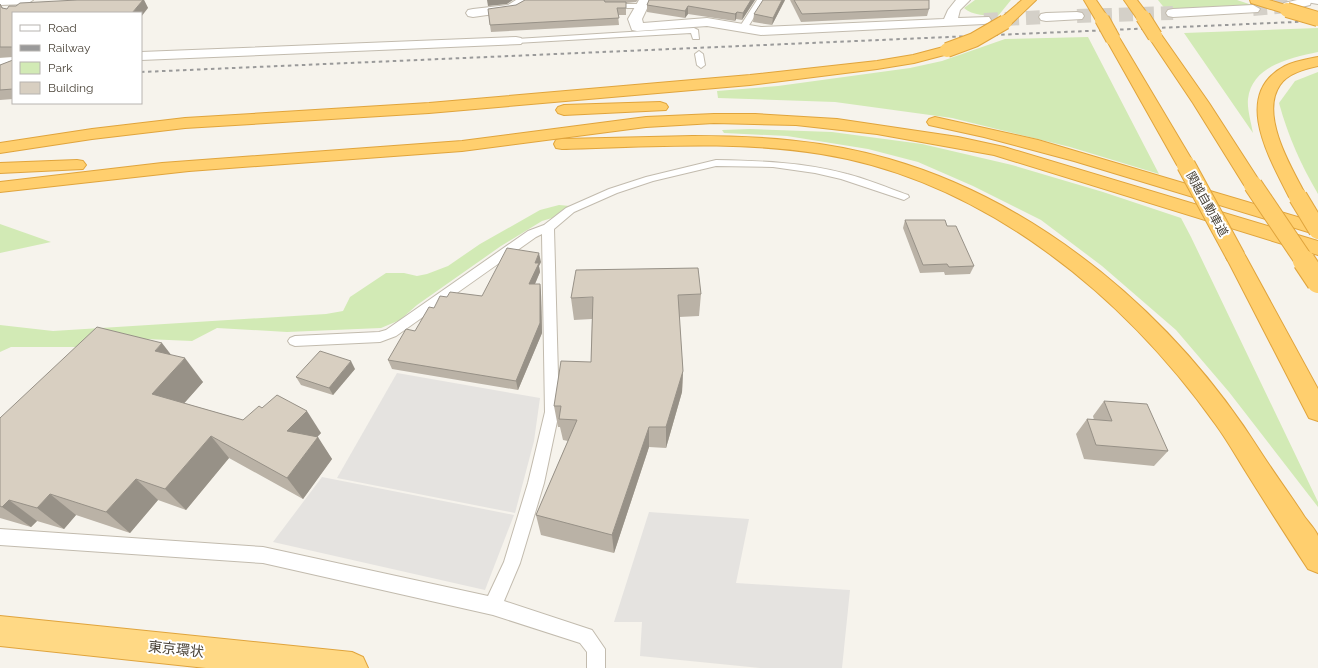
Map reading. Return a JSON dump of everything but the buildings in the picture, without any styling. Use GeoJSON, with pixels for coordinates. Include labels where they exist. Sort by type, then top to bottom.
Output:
{"type":"FeatureCollection","features":[{"type":"Feature","properties":{"kind":"highway"},"geometry":{"type":"LineString","coordinates":[[0,133],[69,126],[185,123],[429,108],[766,79],[878,65],[914,59],[947,50],[974,40],[1005,22],[1030,0]]}},
{"type":"Feature","properties":{"kind":"highway","name":"関越自動車道"},"geometry":{"type":"LineString","coordinates":[[1090,0],[1186,165],[1318,411]]}},
{"type":"Feature","properties":{"kind":"highway"},"geometry":{"type":"LineString","coordinates":[[1130,0],[1201,103],[1318,283]]}},
{"type":"Feature","properties":{"kind":"highway"},"geometry":{"type":"LineString","coordinates":[[1254,5],[1288,8],[1318,19]]}},
{"type":"Feature","properties":{"kind":"highway"},"geometry":{"type":"LineString","coordinates":[[1318,61],[1293,67],[1279,76],[1268,87],[1265,100],[1265,114],[1269,132],[1279,158],[1298,197],[1318,230]]}},
{"type":"Feature","properties":{"kind":"highway"},"geometry":{"type":"LineString","coordinates":[[429,108],[578,110],[743,105],[816,108],[891,115],[965,128],[1009,138],[1318,230]]}},
{"type":"Feature","properties":{"kind":"highway"},"geometry":{"type":"LineString","coordinates":[[465,146],[578,130],[671,120],[769,119],[863,126],[936,137],[998,151],[1318,248]]}},
{"type":"Feature","properties":{"kind":"highway"},"geometry":{"type":"LineString","coordinates":[[0,148],[92,134],[185,123]]}},
{"type":"Feature","properties":{"kind":"highway"},"geometry":{"type":"LineString","coordinates":[[0,187],[216,163],[465,146],[735,142],[782,144],[822,148],[867,157],[910,170],[953,189],[996,211],[1047,243],[1090,274],[1132,312],[1177,360],[1224,417],[1318,560]]}},
{"type":"Feature","properties":{"kind":"highway"},"geometry":{"type":"LineString","coordinates":[[0,168],[216,163]]}},
{"type":"Feature","properties":{"kind":"highway","name":"東京環状"},"geometry":{"type":"LineString","coordinates":[[0,631],[352,668]]}},
{"type":"Feature","properties":{"kind":"street"},"geometry":{"type":"LineString","coordinates":[[0,1],[27,0]]}},
{"type":"Feature","properties":{"kind":"street"},"geometry":{"type":"LineString","coordinates":[[15,12],[27,0]]}},
{"type":"Feature","properties":{"kind":"street"},"geometry":{"type":"LineString","coordinates":[[477,42],[471,6],[511,8],[525,0]]}},
{"type":"Feature","properties":{"kind":"street"},"geometry":{"type":"LineString","coordinates":[[951,23],[951,14],[956,6],[964,0]]}},
{"type":"Feature","properties":{"kind":"street"},"geometry":{"type":"LineString","coordinates":[[1288,8],[1304,2],[1304,0]]}},
{"type":"Feature","properties":{"kind":"street"},"geometry":{"type":"LineString","coordinates":[[643,3],[635,20],[637,27],[707,22],[761,31],[951,23],[984,20]]}},
{"type":"Feature","properties":{"kind":"street"},"geometry":{"type":"LineString","coordinates":[[1173,13],[1254,5]]}},
{"type":"Feature","properties":{"kind":"street"},"geometry":{"type":"LineString","coordinates":[[1046,17],[1077,16]]}},
{"type":"Feature","properties":{"kind":"street"},"geometry":{"type":"LineString","coordinates":[[142,56],[516,41]]}},
{"type":"Feature","properties":{"kind":"street"},"geometry":{"type":"LineString","coordinates":[[0,62],[12,61]]}},
{"type":"Feature","properties":{"kind":"lane"},"geometry":{"type":"LineString","coordinates":[[744,28],[761,0]]}},
{"type":"Feature","properties":{"kind":"lane"},"geometry":{"type":"LineString","coordinates":[[1309,0],[1318,2]]}},
{"type":"Feature","properties":{"kind":"lane"},"geometry":{"type":"LineString","coordinates":[[608,6],[643,3]]}},
{"type":"Feature","properties":{"kind":"lane"},"geometry":{"type":"LineString","coordinates":[[516,41],[530,34],[637,27]]}},
{"type":"Feature","properties":{"kind":"lane"},"geometry":{"type":"LineString","coordinates":[[516,41],[694,30],[696,37]]}},
{"type":"Feature","properties":{"kind":"lane"},"geometry":{"type":"LineString","coordinates":[[699,54],[702,65]]}},
{"type":"Feature","properties":{"kind":"lane"},"geometry":{"type":"LineString","coordinates":[[295,341],[380,337],[391,333],[532,234],[548,228],[570,210],[613,191],[717,158],[773,164],[844,176],[904,197]]}},
{"type":"Feature","properties":{"kind":"lane"},"geometry":{"type":"LineString","coordinates":[[493,606],[514,556],[536,483],[552,412],[548,228]]}},
{"type":"Feature","properties":{"kind":"lane"},"geometry":{"type":"LineString","coordinates":[[0,538],[263,555],[493,606],[586,636],[596,649],[596,668]]}},
{"type":"Feature","properties":{"kind":"green space"},"geometry":{"type":"Polygon","coordinates":[[[975,0],[1011,0],[998,16],[976,14],[967,11],[964,8],[975,0]]]}},
{"type":"Feature","properties":{"kind":"green space"},"geometry":{"type":"Polygon","coordinates":[[[1158,0],[1237,0],[1255,6],[1166,10],[1158,0]]]}},
{"type":"Feature","properties":{"kind":"green space"},"geometry":{"type":"Polygon","coordinates":[[[1318,28],[1318,52],[1296,57],[1274,65],[1257,78],[1251,87],[1248,103],[1253,133],[1184,33],[1318,28]]]}},
{"type":"Feature","properties":{"kind":"green space"},"geometry":{"type":"Polygon","coordinates":[[[1088,37],[1159,174],[1070,147],[952,118],[835,102],[718,98],[717,91],[778,86],[910,68],[942,61],[1005,39],[1088,37]]]}},
{"type":"Feature","properties":{"kind":"green space"},"geometry":{"type":"Polygon","coordinates":[[[1318,72],[1318,194],[1306,172],[1286,127],[1279,103],[1295,81],[1318,72]]]}},
{"type":"Feature","properties":{"kind":"green space"},"geometry":{"type":"Polygon","coordinates":[[[750,129],[832,132],[922,144],[1012,165],[1103,192],[1181,218],[1318,502],[1318,507],[1229,392],[1176,330],[1102,266],[1041,220],[973,186],[918,162],[868,149],[787,136],[724,133],[722,130],[750,129]]]}},
{"type":"Feature","properties":{"kind":"green space"},"geometry":{"type":"Polygon","coordinates":[[[559,205],[570,206],[552,218],[542,221],[501,246],[417,305],[400,320],[381,328],[287,332],[217,328],[192,341],[146,339],[78,347],[11,347],[0,352],[0,325],[53,331],[326,314],[343,311],[350,297],[386,273],[404,273],[417,276],[448,266],[480,244],[540,210],[559,205]]]}},
{"type":"Feature","properties":{"kind":"green space"},"geometry":{"type":"Polygon","coordinates":[[[0,224],[51,242],[0,253],[0,224]]]}},
{"type":"Feature","properties":{"kind":"shaded area"},"geometry":{"type":"Polygon","coordinates":[[[397,373],[540,398],[534,441],[515,513],[337,478],[397,373]]]}},
{"type":"Feature","properties":{"kind":"shaded area"},"geometry":{"type":"Polygon","coordinates":[[[322,477],[514,515],[485,590],[273,542],[322,477]]]}},
{"type":"Feature","properties":{"kind":"shaded area"},"geometry":{"type":"Polygon","coordinates":[[[649,512],[749,519],[736,583],[850,590],[842,668],[760,668],[640,656],[642,622],[614,622],[649,512]]]}},
{"type":"Feature","properties":{"kind":"tunnel"},"geometry":{"type":"LineString","coordinates":[[1253,9],[1289,6]]}},
{"type":"Feature","properties":{"kind":"tunnel"},"geometry":{"type":"LineString","coordinates":[[1077,16],[1173,13]]}},
{"type":"Feature","properties":{"kind":"tunnel"},"geometry":{"type":"LineString","coordinates":[[984,20],[1046,17]]}},
{"type":"Feature","properties":{"kind":"railway"},"geometry":{"type":"LineString","coordinates":[[142,72],[1318,21]]}}]}
